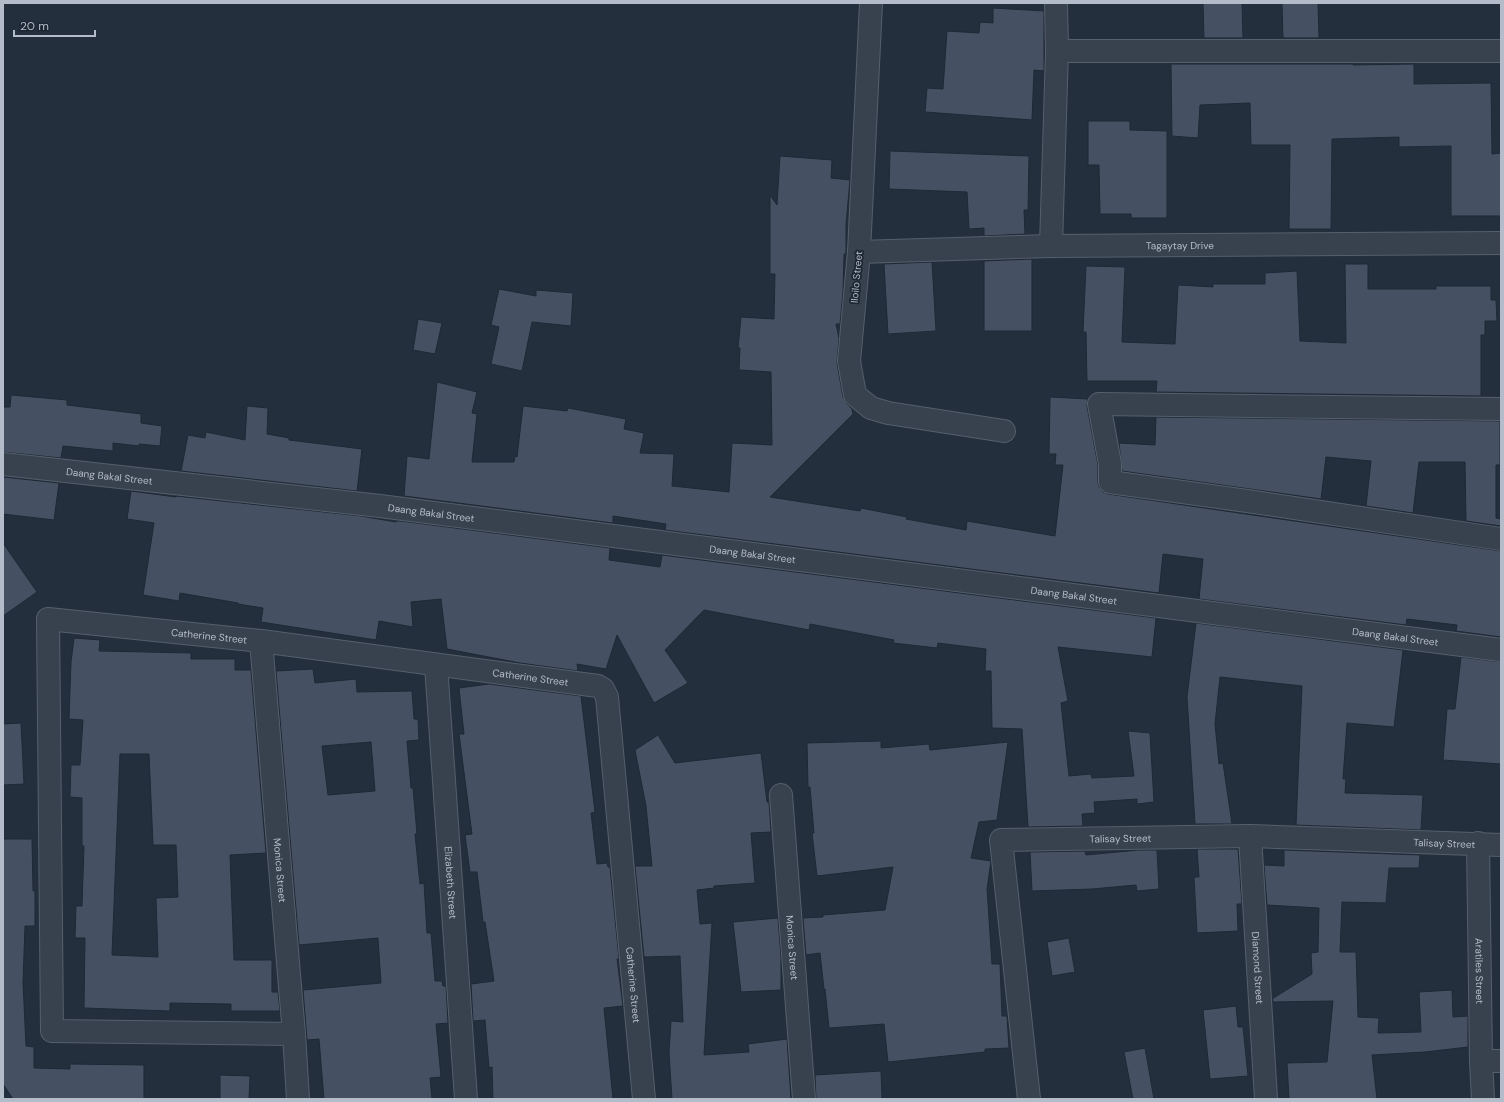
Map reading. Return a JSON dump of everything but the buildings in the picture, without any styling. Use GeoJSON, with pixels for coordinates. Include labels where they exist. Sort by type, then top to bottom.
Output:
{"type":"FeatureCollection","features":[{"type":"Feature","properties":{"kind":"street","name":"Iloilo Street"},"geometry":{"type":"LineString","coordinates":[[871,3],[859,252],[849,361],[855,395],[871,408],[888,413],[1004,431]]}},
{"type":"Feature","properties":{"kind":"street"},"geometry":{"type":"LineString","coordinates":[[1051,246],[1057,50],[1056,3]]}},
{"type":"Feature","properties":{"kind":"street"},"geometry":{"type":"LineString","coordinates":[[1057,50],[1501,51]]}},
{"type":"Feature","properties":{"kind":"street","name":"Tagaytay Drive"},"geometry":{"type":"LineString","coordinates":[[859,252],[1051,246],[1501,242]]}},
{"type":"Feature","properties":{"kind":"street"},"geometry":{"type":"LineString","coordinates":[[1501,409],[1100,404],[1110,464],[1110,482],[1501,539]]}},
{"type":"Feature","properties":{"kind":"street","name":"Daang Bakal Street"},"geometry":{"type":"LineString","coordinates":[[3,464],[380,506],[1501,650]]}},
{"type":"Feature","properties":{"kind":"street","name":"Catherine Street"},"geometry":{"type":"LineString","coordinates":[[294,1034],[52,1031],[48,619],[261,642],[598,686],[603,689],[607,697],[644,1099]]}},
{"type":"Feature","properties":{"kind":"street","name":"Monica Street"},"geometry":{"type":"LineString","coordinates":[[261,642],[294,1034],[298,1099]]}},
{"type":"Feature","properties":{"kind":"street","name":"Elizabeth Street"},"geometry":{"type":"LineString","coordinates":[[436,665],[466,1099]]}},
{"type":"Feature","properties":{"kind":"street","name":"Monica Street"},"geometry":{"type":"LineString","coordinates":[[780,795],[804,1099]]}},
{"type":"Feature","properties":{"kind":"street","name":"Talisay Street"},"geometry":{"type":"LineString","coordinates":[[1029,1099],[1001,840],[1250,836],[1501,845]]}},
{"type":"Feature","properties":{"kind":"street","name":"Diamond Street"},"geometry":{"type":"LineString","coordinates":[[1250,836],[1266,1099]]}},
{"type":"Feature","properties":{"kind":"street","name":"Aratiles Street"},"geometry":{"type":"LineString","coordinates":[[1478,843],[1491,1061],[1482,1099]]}}]}
